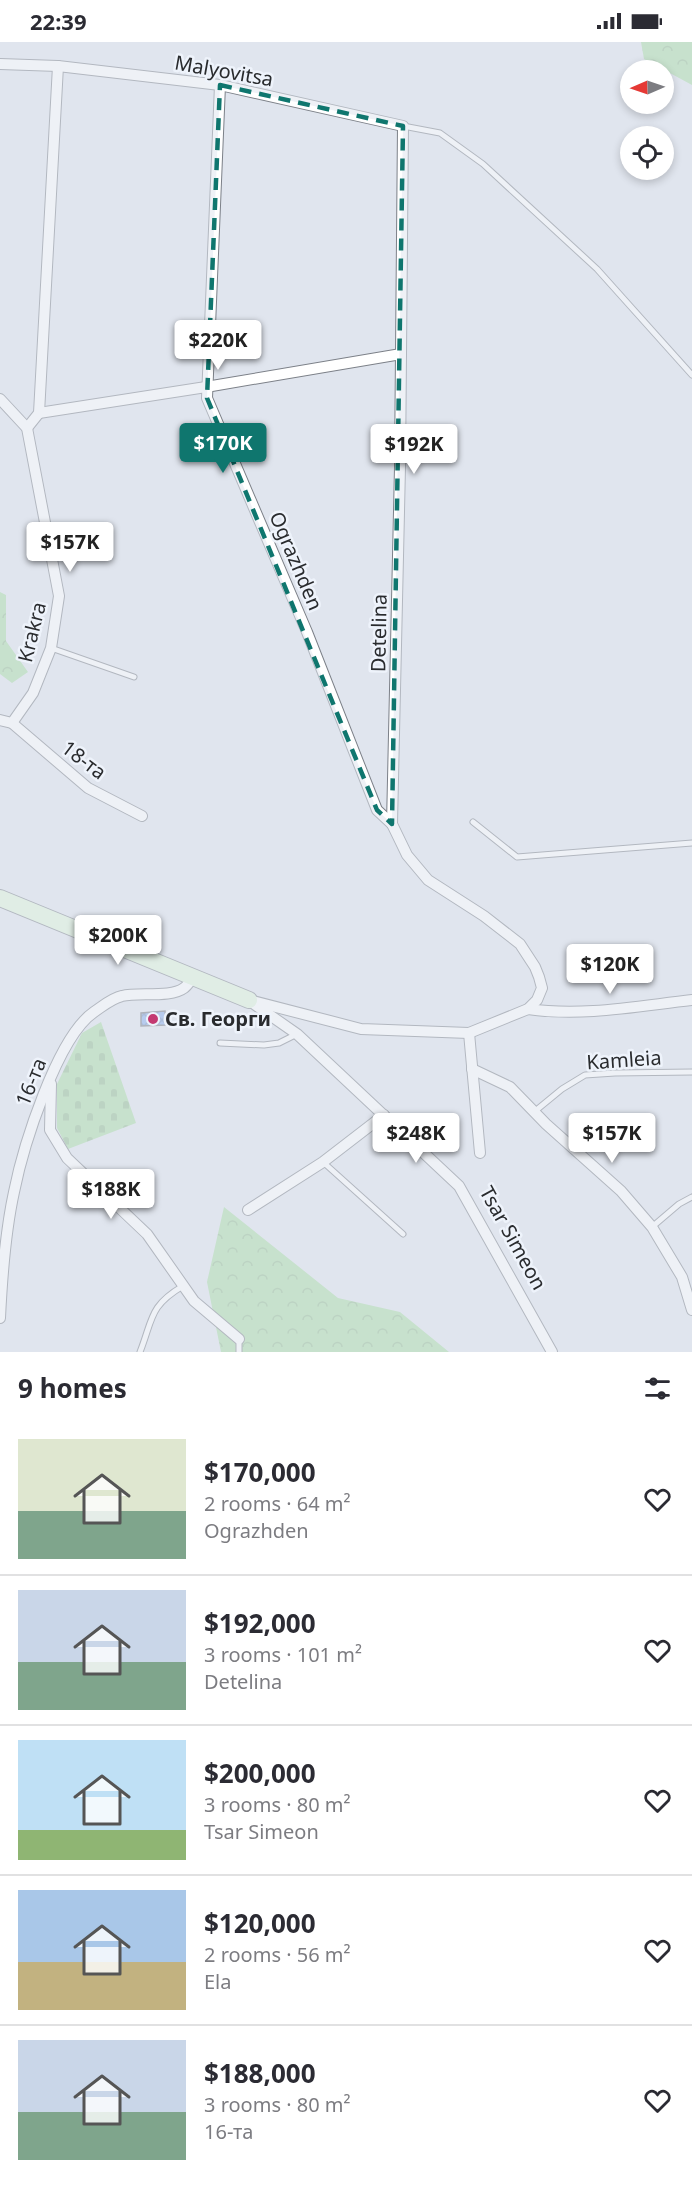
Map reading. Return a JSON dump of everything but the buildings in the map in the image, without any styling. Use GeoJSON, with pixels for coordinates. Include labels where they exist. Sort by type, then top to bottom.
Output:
{"type":"FeatureCollection","features":[{"type":"Feature","properties":{"kind":"street","name":"Malyovitsa"},"geometry":{"type":"LineString","coordinates":[[0,63],[58,66],[220,85],[403,126]]}},
{"type":"Feature","properties":{"kind":"street"},"geometry":{"type":"LineString","coordinates":[[3,406],[27,428],[39,412],[58,66]]}},
{"type":"Feature","properties":{"kind":"street","name":"Ograzhden"},"geometry":{"type":"LineString","coordinates":[[220,85],[207,398],[307,632],[377,810],[392,824]]}},
{"type":"Feature","properties":{"kind":"street","name":"Detelina"},"geometry":{"type":"LineString","coordinates":[[403,126],[392,824],[407,855],[428,880],[484,916],[520,944],[535,967],[542,988],[537,1000],[528,1009]]}},
{"type":"Feature","properties":{"kind":"street"},"geometry":{"type":"LineString","coordinates":[[39,412],[401,354]]}},
{"type":"Feature","properties":{"kind":"street","name":"Krakra"},"geometry":{"type":"LineString","coordinates":[[12,723],[33,693],[51,648],[59,596],[27,428]]}},
{"type":"Feature","properties":{"kind":"street"},"geometry":{"type":"LineString","coordinates":[[0,720],[12,723]]}},
{"type":"Feature","properties":{"kind":"street","name":"18-та"},"geometry":{"type":"LineString","coordinates":[[12,723],[88,788],[142,816]]}},
{"type":"Feature","properties":{"kind":"street","name":"Tsar Simeon"},"geometry":{"type":"LineString","coordinates":[[0,898],[249,1000],[297,1034],[459,1186],[552,1352]]}},
{"type":"Feature","properties":{"kind":"street","name":"16-та"},"geometry":{"type":"LineString","coordinates":[[0,1318],[3,1265],[14,1192],[52,1072],[86,1017],[105,1004],[118,996],[175,993],[184,988],[193,978]]}},
{"type":"Feature","properties":{"kind":"street"},"geometry":{"type":"LineString","coordinates":[[249,1000],[361,1029],[469,1034],[528,1009],[553,1012],[596,1011],[692,1000]]}},
{"type":"Feature","properties":{"kind":"street"},"geometry":{"type":"LineString","coordinates":[[469,1034],[480,1153]]}},
{"type":"Feature","properties":{"kind":"street"},"geometry":{"type":"LineString","coordinates":[[472,1069],[510,1088],[621,1191],[651,1227],[682,1278],[692,1310]]}},
{"type":"Feature","properties":{"kind":"street"},"geometry":{"type":"LineString","coordinates":[[52,1072],[50,1130],[67,1158],[147,1234],[194,1300],[239,1339]]}},
{"type":"Feature","properties":{"kind":"street"},"geometry":{"type":"LineString","coordinates":[[248,1210],[323,1162],[384,1115]]}},
{"type":"Feature","properties":{"kind":"lane"},"geometry":{"type":"LineString","coordinates":[[403,126],[441,133],[483,164],[597,269],[692,375]]}},
{"type":"Feature","properties":{"kind":"lane"},"geometry":{"type":"LineString","coordinates":[[51,648],[135,677]]}},
{"type":"Feature","properties":{"kind":"lane"},"geometry":{"type":"LineString","coordinates":[[472,822],[517,857],[692,843]]}},
{"type":"Feature","properties":{"kind":"lane"},"geometry":{"type":"LineString","coordinates":[[220,1043],[264,1045],[279,1043],[297,1034]]}},
{"type":"Feature","properties":{"kind":"lane","name":"Kamleia"},"geometry":{"type":"LineString","coordinates":[[534,1112],[562,1089],[585,1075],[692,1072]]}},
{"type":"Feature","properties":{"kind":"lane"},"geometry":{"type":"LineString","coordinates":[[323,1162],[403,1234]]}},
{"type":"Feature","properties":{"kind":"lane"},"geometry":{"type":"LineString","coordinates":[[651,1227],[679,1204],[692,1197]]}},
{"type":"Feature","properties":{"kind":"lane"},"geometry":{"type":"LineString","coordinates":[[140,1352],[152,1314],[169,1295],[183,1286]]}},
{"type":"Feature","properties":{"kind":"lane"},"geometry":{"type":"LineString","coordinates":[[239,1339],[239,1352]]}},
{"type":"Feature","properties":{"kind":"highlighted area"},"geometry":{"type":"Polygon","coordinates":[[[220,85],[403,126],[392,824],[377,810],[207,398],[220,85]]]}},
{"type":"Feature","properties":{"kind":"green space"},"geometry":{"type":"Polygon","coordinates":[[[641,42],[692,42],[692,85],[674,75],[674,60],[644,59],[641,42]]]}},
{"type":"Feature","properties":{"kind":"green space"},"geometry":{"type":"Polygon","coordinates":[[[0,592],[6,595],[6,641],[28,672],[12,683],[0,674],[0,592]]]}},
{"type":"Feature","properties":{"kind":"green space"},"geometry":{"type":"Polygon","coordinates":[[[101,1022],[136,1123],[68,1149],[57,1128],[57,1084],[82,1033],[101,1022]]]}},
{"type":"Feature","properties":{"kind":"green space"},"geometry":{"type":"Polygon","coordinates":[[[224,1207],[338,1298],[400,1312],[449,1352],[221,1352],[207,1282],[224,1207]]]}},
{"type":"Feature","properties":{"kind":"place","name":"Св. Георги"},"geometry":{"type":"Point","coordinates":[153,1019]}}]}
